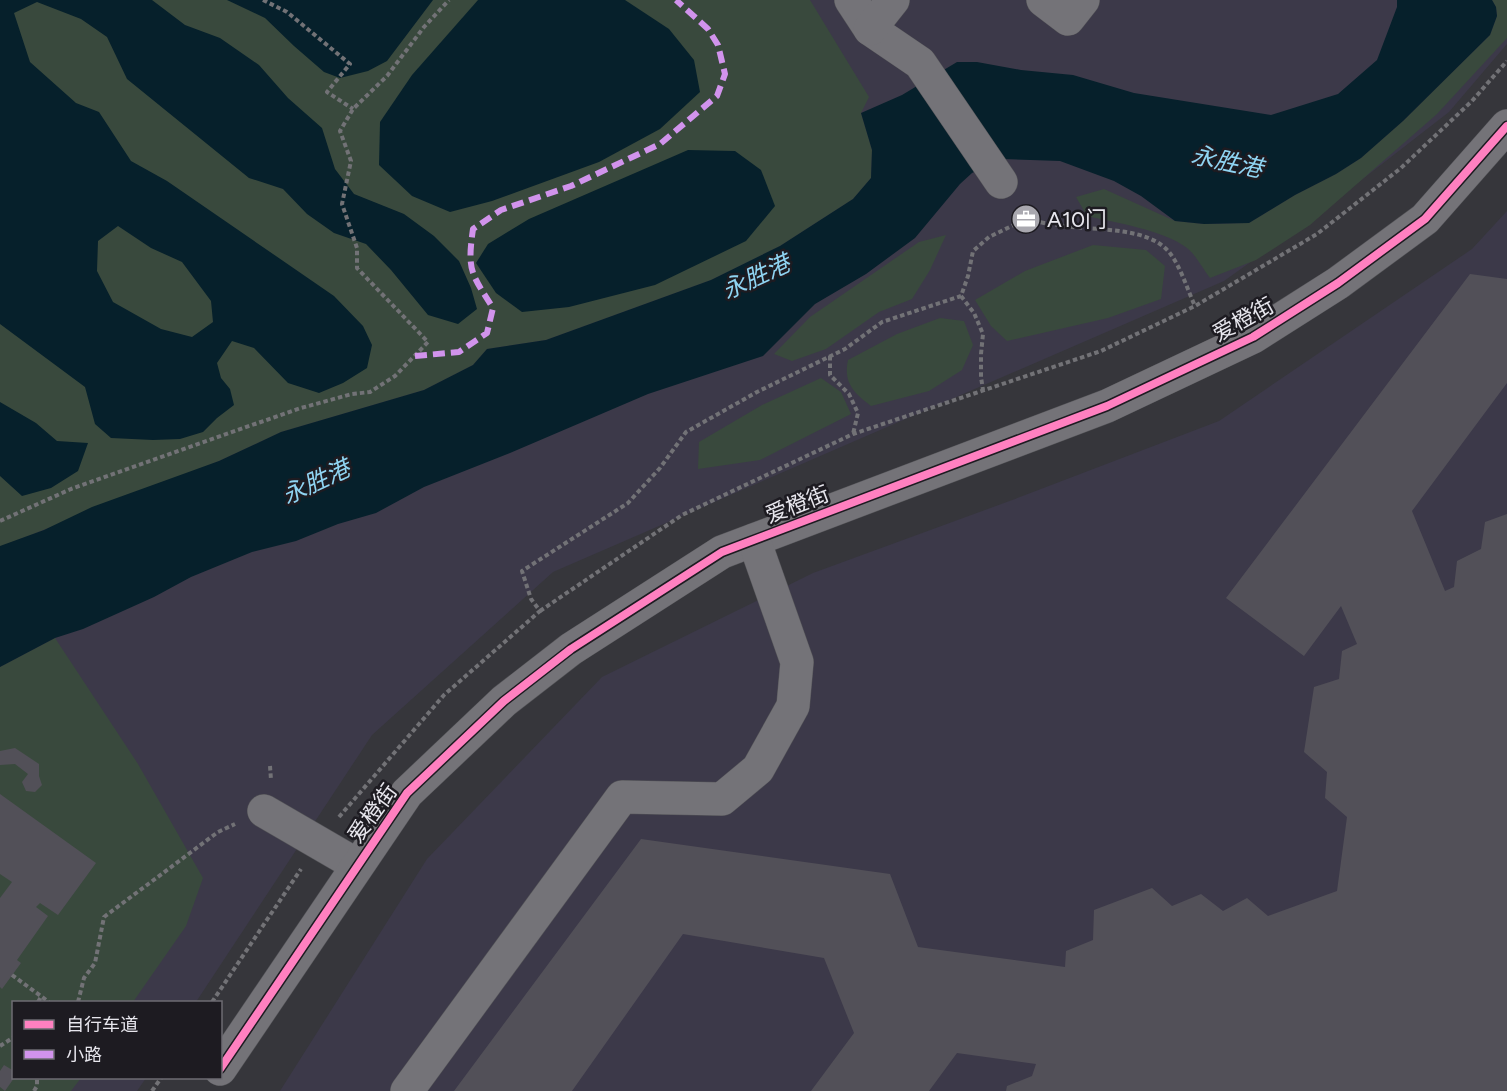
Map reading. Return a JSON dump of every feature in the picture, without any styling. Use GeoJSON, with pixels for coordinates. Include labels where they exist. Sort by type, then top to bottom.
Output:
{"type":"FeatureCollection","features":[{"type":"Feature","properties":{"kind":"street"},"geometry":{"type":"LineString","coordinates":[[851,0],[870,29],[920,63],[1009,193]]}},
{"type":"Feature","properties":{"kind":"street"},"geometry":{"type":"LineString","coordinates":[[870,29],[893,0]]}},
{"type":"Feature","properties":{"kind":"street"},"geometry":{"type":"LineString","coordinates":[[1043,0],[1068,19],[1083,0]]}},
{"type":"Feature","properties":{"kind":"street","name":"爱橙街"},"geometry":{"type":"LineString","coordinates":[[222,1066],[407,793],[504,701],[571,649],[722,552],[1107,406],[1253,337],[1338,283],[1425,219],[1507,126]]}},
{"type":"Feature","properties":{"kind":"street"},"geometry":{"type":"LineString","coordinates":[[407,1091],[622,796],[722,799],[758,770],[793,706],[797,662],[754,540]]}},
{"type":"Feature","properties":{"kind":"street"},"geometry":{"type":"LineString","coordinates":[[268,800],[318,844],[357,865]]}},
{"type":"Feature","properties":{"kind":"path"},"geometry":{"type":"LineString","coordinates":[[264,0],[287,12],[350,63],[327,92],[352,109]]}},
{"type":"Feature","properties":{"kind":"path"},"geometry":{"type":"LineString","coordinates":[[0,521],[71,489],[229,433],[301,408],[352,394],[370,392],[395,376],[429,342],[357,268],[357,248],[342,204],[351,161],[340,131],[352,109],[387,76],[424,27],[449,0]]}},
{"type":"Feature","properties":{"kind":"path"},"geometry":{"type":"LineString","coordinates":[[213,1001],[318,844],[444,695],[540,611],[682,515],[853,434],[1101,351],[1195,306],[1317,234],[1401,168],[1472,101],[1507,61]]}},
{"type":"Feature","properties":{"kind":"path"},"geometry":{"type":"LineString","coordinates":[[1009,193],[1026,219]]}},
{"type":"Feature","properties":{"kind":"path"},"geometry":{"type":"LineString","coordinates":[[961,296],[973,251],[989,237],[1026,219],[1074,227],[1105,229],[1154,240],[1168,251],[1195,306]]}},
{"type":"Feature","properties":{"kind":"path"},"geometry":{"type":"LineString","coordinates":[[961,296],[974,313],[983,333],[981,378],[983,390]]}},
{"type":"Feature","properties":{"kind":"path"},"geometry":{"type":"LineString","coordinates":[[540,611],[531,599],[522,571],[628,503],[660,468],[686,432],[758,392],[844,349],[882,322],[961,296]]}},
{"type":"Feature","properties":{"kind":"path"},"geometry":{"type":"LineString","coordinates":[[830,356],[830,375],[849,394],[858,413],[853,434]]}},
{"type":"Feature","properties":{"kind":"path"},"geometry":{"type":"LineString","coordinates":[[78,1001],[84,978],[95,963],[104,917],[218,832],[268,800],[270,766]]}},
{"type":"Feature","properties":{"kind":"path"},"geometry":{"type":"LineString","coordinates":[[12,975],[47,1001]]}},
{"type":"Feature","properties":{"kind":"path"},"geometry":{"type":"LineString","coordinates":[[39,1001],[41,997]]}},
{"type":"Feature","properties":{"kind":"shaded area"},"geometry":{"type":"Polygon","coordinates":[[[0,0],[1507,0],[1507,44],[1449,112],[1315,216],[1224,281],[553,572],[372,735],[197,1001],[12,1001],[12,1079],[145,1079],[137,1091],[0,1091],[0,0]]]}},
{"type":"Feature","properties":{"kind":"shaded area"},"geometry":{"type":"Polygon","coordinates":[[[1507,211],[1507,1091],[280,1091],[427,859],[602,677],[813,573],[1219,421],[1472,249],[1507,211]]]}},
{"type":"Feature","properties":{"kind":"green space"},"geometry":{"type":"Polygon","coordinates":[[[0,0],[810,0],[869,97],[861,113],[872,150],[871,178],[853,199],[780,246],[711,280],[546,340],[487,349],[473,365],[424,390],[281,432],[219,461],[0,547],[0,0]]]}},
{"type":"Feature","properties":{"kind":"green space"},"geometry":{"type":"Polygon","coordinates":[[[1492,0],[1507,0],[1507,38],[1437,114],[1310,225],[1256,260],[1210,278],[1193,254],[1178,242],[1139,228],[1087,216],[1076,197],[1104,189],[1175,221],[1204,224],[1249,223],[1361,158],[1403,121],[1490,35],[1497,16],[1492,0]]]}},
{"type":"Feature","properties":{"kind":"green space"},"geometry":{"type":"Polygon","coordinates":[[[946,235],[930,270],[912,299],[879,312],[826,349],[792,361],[774,354],[810,317],[919,242],[946,235]]]}},
{"type":"Feature","properties":{"kind":"green space"},"geometry":{"type":"Polygon","coordinates":[[[1093,245],[1146,250],[1165,266],[1161,299],[1108,318],[1007,341],[991,326],[975,300],[1025,271],[1093,245]]]}},
{"type":"Feature","properties":{"kind":"green space"},"geometry":{"type":"Polygon","coordinates":[[[940,318],[964,321],[973,345],[962,370],[929,391],[871,406],[855,392],[847,375],[848,360],[897,334],[940,318]]]}},
{"type":"Feature","properties":{"kind":"green space"},"geometry":{"type":"Polygon","coordinates":[[[821,378],[841,392],[851,414],[760,460],[698,469],[699,442],[762,405],[821,378]]]}},
{"type":"Feature","properties":{"kind":"green space"},"geometry":{"type":"Polygon","coordinates":[[[55,638],[138,764],[203,878],[186,926],[134,1001],[12,1001],[12,1079],[80,1079],[71,1091],[0,1091],[0,667],[55,638]]]}},
{"type":"Feature","properties":{"kind":"water"},"geometry":{"type":"Polygon","coordinates":[[[0,0],[152,0],[185,25],[220,38],[259,65],[288,98],[322,128],[335,169],[354,194],[404,214],[434,236],[459,261],[477,309],[458,324],[428,315],[366,244],[334,233],[307,214],[283,189],[249,178],[127,79],[107,37],[81,19],[37,2],[14,13],[30,62],[76,103],[99,112],[131,161],[167,181],[334,296],[363,326],[372,345],[367,368],[343,383],[319,393],[288,383],[254,348],[232,341],[217,363],[221,378],[230,389],[234,405],[203,432],[180,439],[111,438],[95,424],[85,387],[0,324],[0,0]],[[118,226],[98,241],[97,271],[113,302],[161,329],[192,337],[213,322],[211,301],[182,262],[151,248],[118,226]]]}},
{"type":"Feature","properties":{"kind":"water"},"geometry":{"type":"Polygon","coordinates":[[[227,0],[433,0],[387,61],[368,71],[340,78],[324,72],[265,18],[227,0]]]}},
{"type":"Feature","properties":{"kind":"water"},"geometry":{"type":"Polygon","coordinates":[[[478,0],[625,0],[669,29],[694,60],[700,92],[660,129],[599,162],[492,201],[450,212],[412,196],[379,165],[380,122],[412,75],[478,0]]]}},
{"type":"Feature","properties":{"kind":"water","name":"永胜港"},"geometry":{"type":"Polygon","coordinates":[[[1397,0],[1492,0],[1497,16],[1490,35],[1403,121],[1361,158],[1249,223],[1204,224],[1175,221],[1141,196],[1114,181],[1060,161],[1002,159],[972,173],[915,238],[866,274],[815,304],[763,356],[648,394],[424,487],[376,513],[338,524],[296,541],[252,552],[191,577],[154,597],[83,629],[55,638],[0,667],[0,546],[44,530],[92,507],[219,461],[281,432],[424,390],[473,365],[487,349],[546,340],[711,280],[780,246],[853,199],[871,178],[872,150],[861,113],[902,95],[957,62],[977,62],[1021,70],[1073,75],[1134,93],[1271,115],[1338,94],[1377,60],[1397,7],[1397,0]]]}},
{"type":"Feature","properties":{"kind":"water"},"geometry":{"type":"Polygon","coordinates":[[[688,150],[735,151],[761,170],[775,206],[746,241],[655,285],[569,307],[522,312],[496,293],[476,263],[488,244],[529,219],[688,150]]]}},
{"type":"Feature","properties":{"kind":"water"},"geometry":{"type":"Polygon","coordinates":[[[0,402],[36,423],[57,441],[88,443],[78,471],[51,488],[22,496],[0,476],[0,402]]]}},
{"type":"Feature","properties":{"kind":"building"},"geometry":{"type":"Polygon","coordinates":[[[1470,274],[1507,279],[1507,383],[1412,511],[1445,591],[1454,587],[1457,561],[1481,549],[1485,522],[1507,514],[1507,1091],[1006,1091],[1007,1086],[1032,1076],[1036,1064],[957,1053],[929,1091],[811,1091],[854,1033],[824,958],[683,934],[572,1091],[454,1091],[641,839],[890,874],[918,947],[1065,967],[1066,951],[1093,940],[1094,910],[1152,888],[1172,906],[1201,894],[1223,911],[1247,898],[1268,916],[1337,891],[1347,817],[1325,798],[1327,772],[1304,752],[1314,687],[1339,679],[1342,651],[1357,644],[1341,606],[1304,656],[1226,598],[1470,274]]]}},
{"type":"Feature","properties":{"kind":"building"},"geometry":{"type":"Polygon","coordinates":[[[15,748],[39,764],[42,785],[35,792],[26,791],[22,782],[28,774],[15,764],[0,765],[0,751],[15,748]]]}},
{"type":"Feature","properties":{"kind":"building"},"geometry":{"type":"Polygon","coordinates":[[[0,794],[96,863],[58,915],[40,903],[36,907],[48,916],[17,960],[21,963],[2,989],[0,987],[0,898],[12,882],[0,874],[0,794]]]}},
{"type":"Feature","properties":{"kind":"building"},"geometry":{"type":"Polygon","coordinates":[[[4,1065],[12,1070],[13,1079],[5,1091],[0,1087],[0,1071],[4,1065]]]}},
{"type":"Feature","properties":{"kind":"marked path"},"geometry":{"type":"LineString","coordinates":[[415,356],[459,352],[487,333],[493,308],[475,279],[470,254],[473,229],[501,210],[571,186],[660,144],[717,96],[725,74],[718,45],[708,29],[676,0]]}},
{"type":"Feature","properties":{"kind":"cycle path"},"geometry":{"type":"LineString","coordinates":[[222,1066],[407,793],[504,701],[571,649],[722,552],[1107,406],[1253,337],[1338,283],[1425,219],[1507,126]]}},
{"type":"Feature","properties":{"kind":"place","name":"A10门"},"geometry":{"type":"Point","coordinates":[1026,219]}}]}
